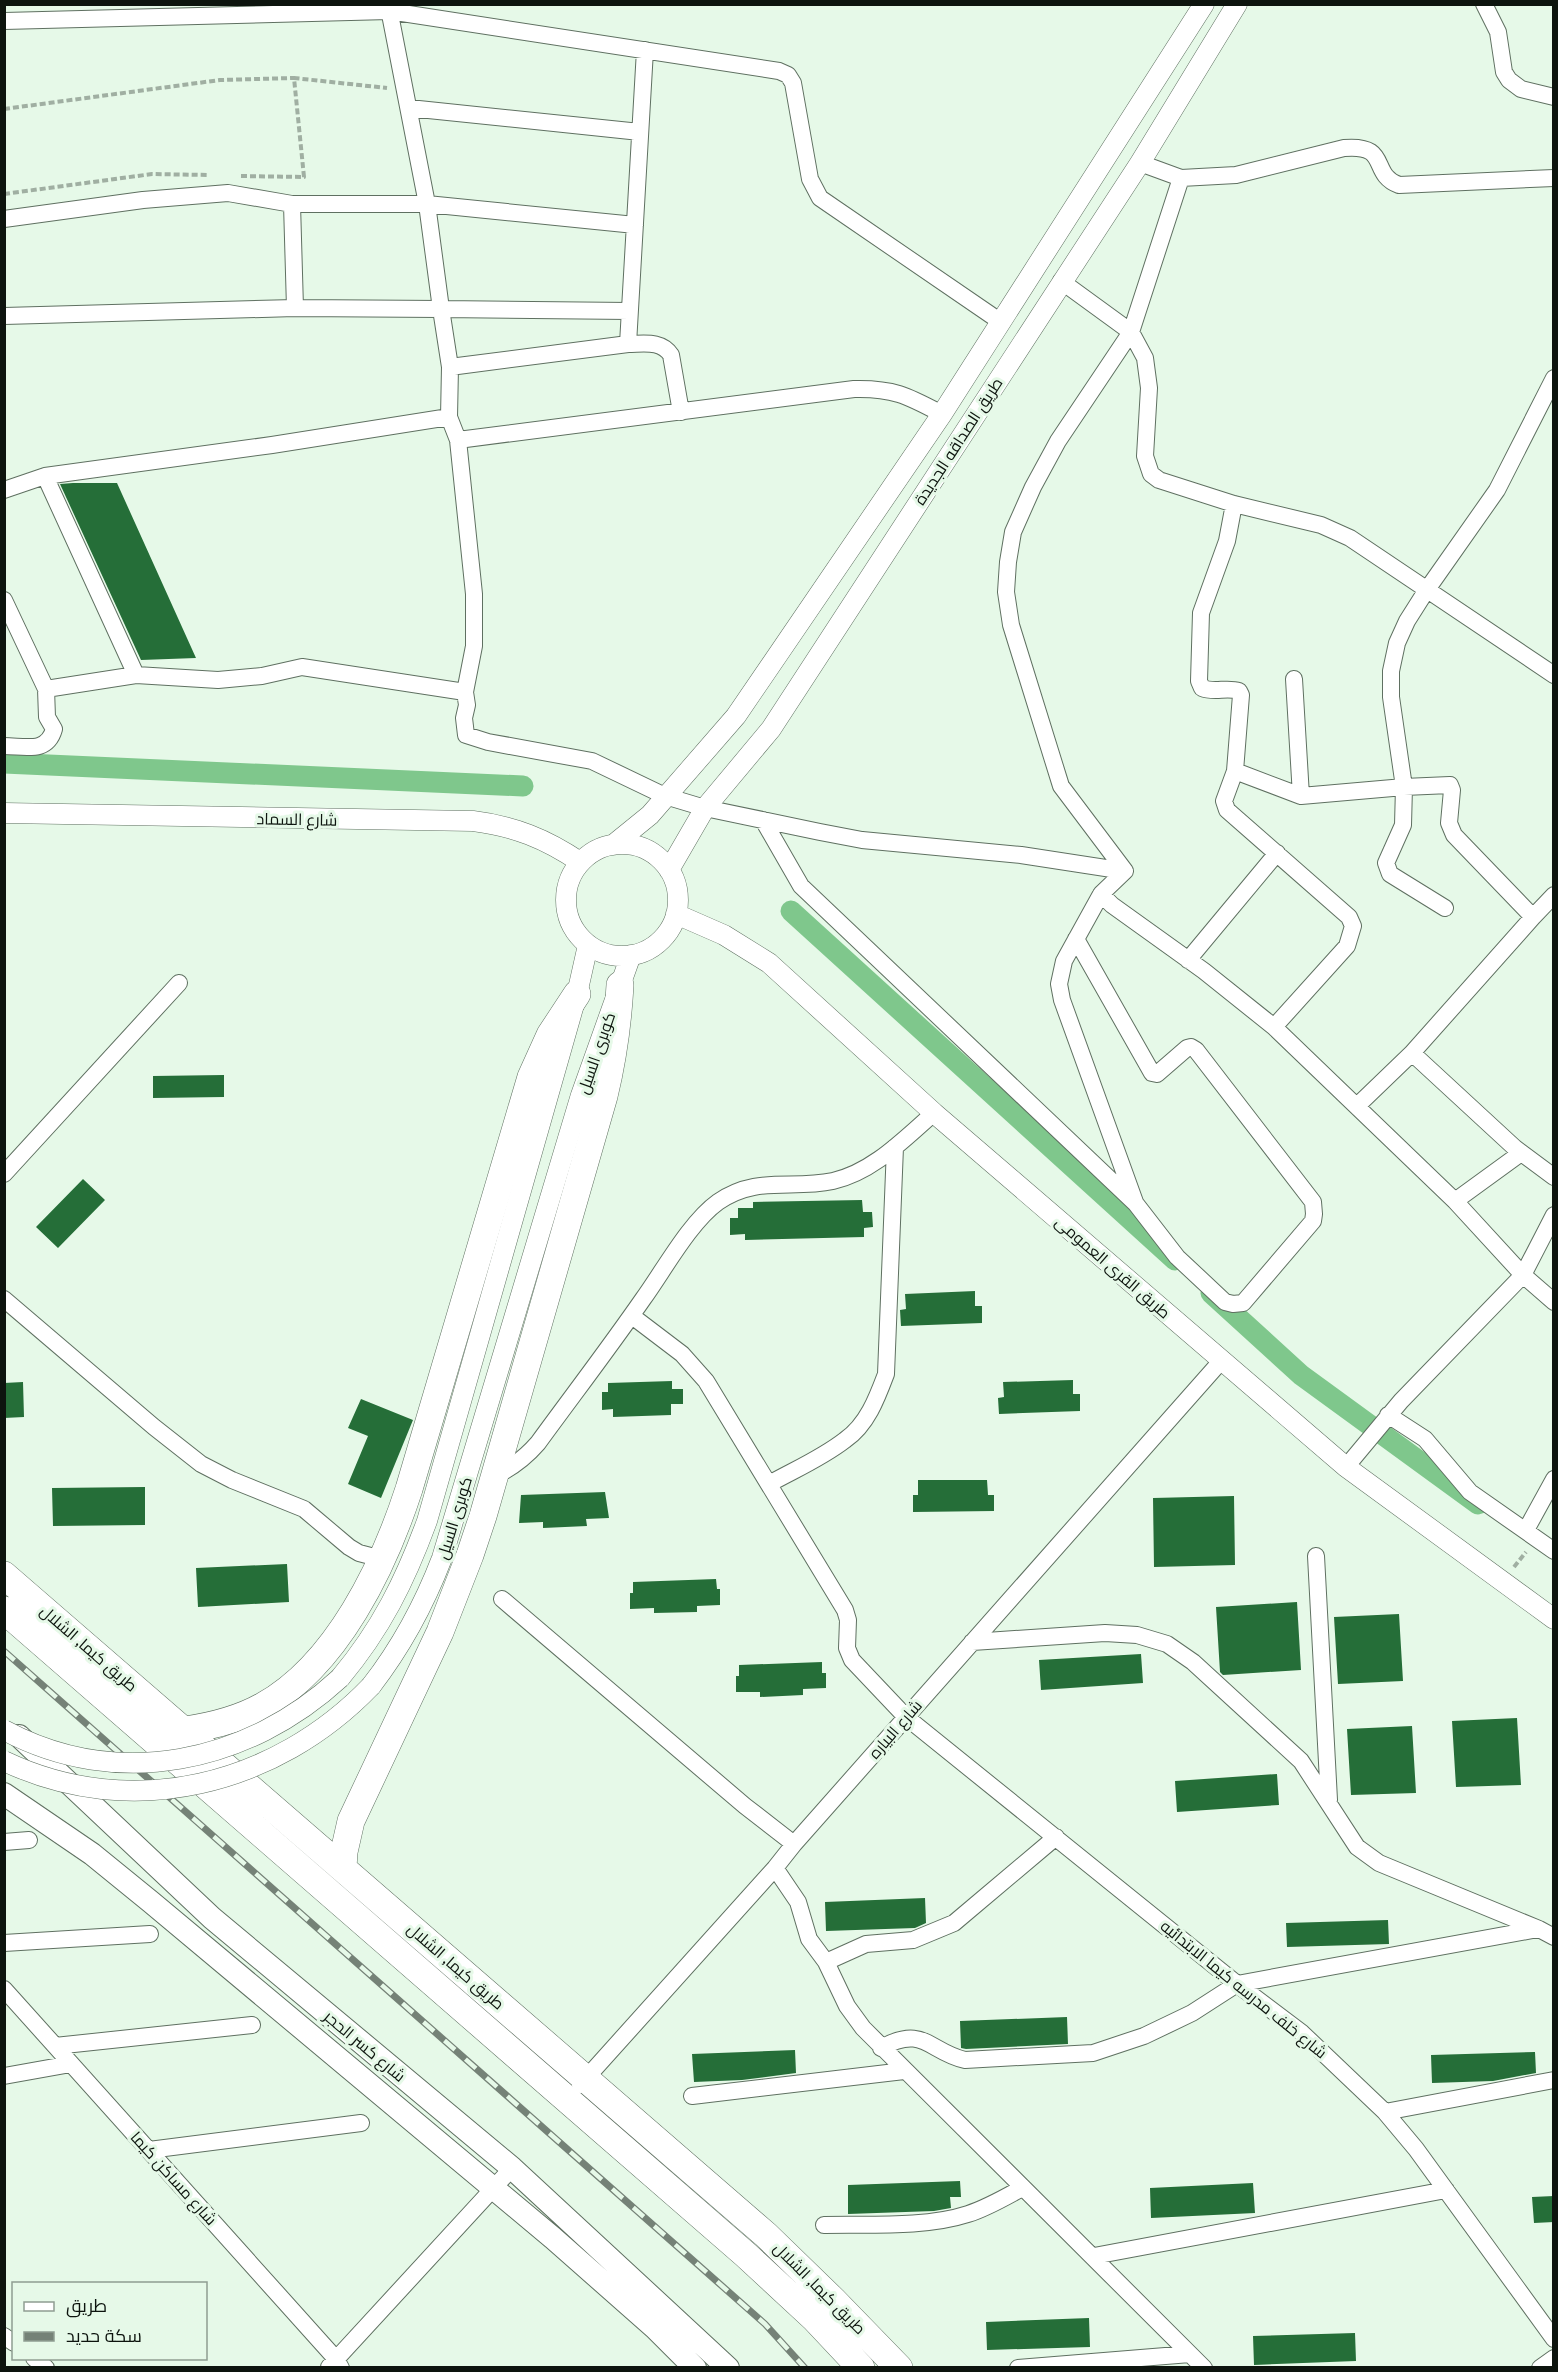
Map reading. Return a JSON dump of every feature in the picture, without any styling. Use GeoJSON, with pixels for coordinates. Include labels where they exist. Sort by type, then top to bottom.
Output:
{"type":"FeatureCollection","features":[{"type":"Feature","properties":{"kind":"highway"},"geometry":{"type":"LineString","coordinates":[[344,1868],[351,1821],[444,1623],[473,1546],[604,1096],[616,1041],[620,985]]}},
{"type":"Feature","properties":{"kind":"highway"},"geometry":{"type":"LineString","coordinates":[[184,1730],[226,1722],[246,1715],[282,1694],[299,1680],[321,1656],[370,1584],[409,1489],[531,1077],[550,1035],[577,994]]}},
{"type":"Feature","properties":{"kind":"highway","name":"طريق كيما, الشلال"},"geometry":{"type":"LineString","coordinates":[[4,1575],[766,2235],[899,2367]]}},
{"type":"Feature","properties":{"kind":"highway","name":"طريق كيما, الشلال"},"geometry":{"type":"LineString","coordinates":[[4,1610],[746,2255],[861,2367]]}},
{"type":"Feature","properties":{"kind":"highway"},"geometry":{"type":"LineString","coordinates":[[746,2255],[766,2235]]}},
{"type":"Feature","properties":{"kind":"main road","name":"شارع كسر الحجر"},"geometry":{"type":"LineString","coordinates":[[4,1723],[212,1918],[512,2168],[728,2367]]}},
{"type":"Feature","properties":{"kind":"main road","name":"شارع كسر الحجر"},"geometry":{"type":"LineString","coordinates":[[4,1794],[92,1854],[494,2188],[655,2328],[695,2367]]}},
{"type":"Feature","properties":{"kind":"street","name":"طريق الصداقه الجديدة"},"geometry":{"type":"LineString","coordinates":[[613,845],[650,815],[736,716],[942,414],[1204,4]]}},
{"type":"Feature","properties":{"kind":"street","name":"طريق الصداقه الجديدة"},"geometry":{"type":"LineString","coordinates":[[669,870],[705,808],[771,729],[1140,163],[1237,4]]}},
{"type":"Feature","properties":{"kind":"street"},"geometry":{"type":"LineString","coordinates":[[1484,4],[1498,32],[1504,72],[1509,80],[1521,89],[1554,97]]}},
{"type":"Feature","properties":{"kind":"street"},"geometry":{"type":"LineString","coordinates":[[4,21],[64,17],[389,8],[779,71],[788,75],[793,83],[810,179],[820,198],[1001,322]]}},
{"type":"Feature","properties":{"kind":"street"},"geometry":{"type":"LineString","coordinates":[[389,8],[427,204],[450,368],[450,417],[458,440],[474,594],[474,646],[465,692],[466,735],[488,742],[592,761],[665,796],[705,808],[763,820],[862,840],[1021,855],[1125,871]]}},
{"type":"Feature","properties":{"kind":"street"},"geometry":{"type":"LineString","coordinates":[[628,345],[645,50]]}},
{"type":"Feature","properties":{"kind":"street"},"geometry":{"type":"LineString","coordinates":[[1168,63],[1194,76]]}},
{"type":"Feature","properties":{"kind":"street"},"geometry":{"type":"LineString","coordinates":[[409,108],[640,132]]}},
{"type":"Feature","properties":{"kind":"street"},"geometry":{"type":"LineString","coordinates":[[1140,163],[1181,178],[1236,175],[1344,148],[1358,147],[1367,149],[1375,155],[1386,178],[1399,185],[1554,178]]}},
{"type":"Feature","properties":{"kind":"street"},"geometry":{"type":"LineString","coordinates":[[1125,871],[1061,786],[1011,625],[1006,592],[1008,562],[1013,532],[1058,441],[1131,332],[1181,178]]}},
{"type":"Feature","properties":{"kind":"street"},"geometry":{"type":"LineString","coordinates":[[4,219],[192,195],[228,193],[292,204],[427,204],[635,225]]}},
{"type":"Feature","properties":{"kind":"street"},"geometry":{"type":"LineString","coordinates":[[292,204],[295,308]]}},
{"type":"Feature","properties":{"kind":"street"},"geometry":{"type":"LineString","coordinates":[[1038,264],[1131,332],[1147,369],[1149,388],[1145,456],[1151,474],[1159,480],[1234,504],[1321,525],[1350,538],[1554,675]]}},
{"type":"Feature","properties":{"kind":"street"},"geometry":{"type":"LineString","coordinates":[[4,316],[295,308],[630,311]]}},
{"type":"Feature","properties":{"kind":"street"},"geometry":{"type":"LineString","coordinates":[[450,368],[628,345],[654,344],[667,349],[671,355],[681,412]]}},
{"type":"Feature","properties":{"kind":"street"},"geometry":{"type":"LineString","coordinates":[[1445,908],[1390,874],[1386,869],[1386,863],[1403,825],[1404,787],[1390,696],[1391,671],[1397,643],[1407,621],[1497,490],[1554,378]]}},
{"type":"Feature","properties":{"kind":"street"},"geometry":{"type":"LineString","coordinates":[[458,440],[854,389],[881,388],[906,394],[942,414]]}},
{"type":"Feature","properties":{"kind":"street"},"geometry":{"type":"LineString","coordinates":[[4,490],[45,476],[250,448],[450,417]]}},
{"type":"Feature","properties":{"kind":"street"},"geometry":{"type":"LineString","coordinates":[[45,476],[136,675]]}},
{"type":"Feature","properties":{"kind":"street"},"geometry":{"type":"LineString","coordinates":[[1234,504],[1227,541],[1201,613],[1199,681],[1202,688],[1209,691],[1234,689],[1241,695],[1235,771],[1224,801],[1227,810],[1349,917],[1353,926],[1347,946],[1274,1026]]}},
{"type":"Feature","properties":{"kind":"street"},"geometry":{"type":"LineString","coordinates":[[4,600],[46,689],[47,717],[54,729],[51,739],[44,745],[4,746]]}},
{"type":"Feature","properties":{"kind":"street"},"geometry":{"type":"LineString","coordinates":[[46,689],[136,675],[218,680],[262,676],[302,667],[465,692]]}},
{"type":"Feature","properties":{"kind":"street"},"geometry":{"type":"LineString","coordinates":[[1294,679],[1301,796]]}},
{"type":"Feature","properties":{"kind":"street"},"geometry":{"type":"LineString","coordinates":[[1235,771],[1301,796],[1450,785],[1452,790],[1449,823],[1454,835],[1533,917]]}},
{"type":"Feature","properties":{"kind":"street","name":"شارع السماد"},"geometry":{"type":"LineString","coordinates":[[4,813],[473,821],[519,830],[540,838],[580,862]]}},
{"type":"Feature","properties":{"kind":"street"},"geometry":{"type":"LineString","coordinates":[[763,820],[801,886],[1136,1204],[1177,1257],[1225,1302],[1243,1303],[1313,1221],[1313,1202],[1196,1050],[1191,1047],[1187,1048],[1157,1074],[1152,1073],[1076,939]]}},
{"type":"Feature","properties":{"kind":"street"},"geometry":{"type":"LineString","coordinates":[[629,844],[645,849],[659,858],[669,870],[676,884],[678,899],[676,914],[670,929],[660,941],[646,950],[631,955],[609,954],[588,945],[575,932],[567,915],[566,896],[570,878],[580,862],[595,851],[613,845],[629,844]]}},
{"type":"Feature","properties":{"kind":"street"},"geometry":{"type":"LineString","coordinates":[[1188,960],[1277,853]]}},
{"type":"Feature","properties":{"kind":"street"},"geometry":{"type":"LineString","coordinates":[[1125,871],[1101,894],[1060,970],[1059,984],[1062,1000],[1136,1204]]}},
{"type":"Feature","properties":{"kind":"street"},"geometry":{"type":"LineString","coordinates":[[1101,894],[1112,905],[1274,1026],[1455,1201],[1523,1275],[1554,1302]]}},
{"type":"Feature","properties":{"kind":"street"},"geometry":{"type":"LineString","coordinates":[[1358,1106],[1412,1053],[1554,895]]}},
{"type":"Feature","properties":{"kind":"street","name":"طريق القرى العمومى"},"geometry":{"type":"LineString","coordinates":[[676,914],[724,935],[768,963],[934,1113],[1222,1360],[1554,1619]]}},
{"type":"Feature","properties":{"kind":"street","name":"كوبرى السيل"},"geometry":{"type":"LineString","coordinates":[[4,1730],[37,1744],[90,1758],[135,1762],[171,1760],[225,1749],[274,1727],[305,1708],[340,1678],[364,1649],[390,1609],[427,1521],[577,994],[588,945]]}},
{"type":"Feature","properties":{"kind":"street","name":"كوبرى السيل"},"geometry":{"type":"LineString","coordinates":[[4,1761],[31,1772],[82,1785],[135,1790],[188,1786],[240,1773],[288,1752],[332,1722],[371,1686],[389,1664],[419,1615],[442,1558],[574,1118],[631,955]]}},
{"type":"Feature","properties":{"kind":"street"},"geometry":{"type":"LineString","coordinates":[[4,1174],[179,983]]}},
{"type":"Feature","properties":{"kind":"street"},"geometry":{"type":"LineString","coordinates":[[1412,1053],[1521,1153],[1552,1170]]}},
{"type":"Feature","properties":{"kind":"street"},"geometry":{"type":"LineString","coordinates":[[494,1477],[512,1468],[526,1457],[632,1316],[702,1216],[719,1202],[739,1191],[760,1184],[813,1183],[851,1175],[868,1167],[895,1147],[934,1113]]}},
{"type":"Feature","properties":{"kind":"street"},"geometry":{"type":"LineString","coordinates":[[769,1484],[846,1440],[864,1421],[877,1399],[886,1374],[895,1147]]}},
{"type":"Feature","properties":{"kind":"street"},"geometry":{"type":"LineString","coordinates":[[1455,1201],[1521,1153]]}},
{"type":"Feature","properties":{"kind":"street"},"geometry":{"type":"LineString","coordinates":[[1350,1462],[1386,1418],[1439,1360],[1523,1275],[1554,1215]]}},
{"type":"Feature","properties":{"kind":"street"},"geometry":{"type":"LineString","coordinates":[[4,1299],[154,1427],[201,1464],[232,1480],[304,1509],[349,1547],[359,1553],[382,1559]]}},
{"type":"Feature","properties":{"kind":"street","name":"شارع خلف مدرسه كيما الابتدائيه"},"geometry":{"type":"LineString","coordinates":[[632,1316],[682,1354],[706,1381],[845,1610],[848,1620],[847,1648],[852,1660],[906,1717],[1302,2033],[1385,2112],[1416,2149],[1554,2339]]}},
{"type":"Feature","properties":{"kind":"street","name":"شارع البياره"},"geometry":{"type":"LineString","coordinates":[[567,2099],[775,1868],[1222,1360]]}},
{"type":"Feature","properties":{"kind":"street"},"geometry":{"type":"LineString","coordinates":[[1386,1418],[1425,1439],[1470,1492],[1554,1551]]}},
{"type":"Feature","properties":{"kind":"street"},"geometry":{"type":"LineString","coordinates":[[1526,1530],[1554,1479]]}},
{"type":"Feature","properties":{"kind":"street"},"geometry":{"type":"LineString","coordinates":[[1316,1556],[1329,1801]]}},
{"type":"Feature","properties":{"kind":"street"},"geometry":{"type":"LineString","coordinates":[[502,1599],[745,1806],[794,1844]]}},
{"type":"Feature","properties":{"kind":"street"},"geometry":{"type":"LineString","coordinates":[[972,1642],[1105,1633],[1137,1635],[1167,1644],[1193,1662],[1301,1761],[1357,1847],[1379,1863],[1546,1933]]}},
{"type":"Feature","properties":{"kind":"street"},"geometry":{"type":"LineString","coordinates":[[826,1962],[866,1944],[914,1940],[954,1923],[1056,1837]]}},
{"type":"Feature","properties":{"kind":"street"},"geometry":{"type":"LineString","coordinates":[[4,1842],[30,1840]]}},
{"type":"Feature","properties":{"kind":"street"},"geometry":{"type":"LineString","coordinates":[[775,1868],[798,1902],[809,1939],[826,1962],[847,2006],[863,2028],[1204,2367]]}},
{"type":"Feature","properties":{"kind":"street"},"geometry":{"type":"LineString","coordinates":[[881,2048],[892,2042],[917,2038],[929,2041],[949,2055],[965,2060],[1093,2053],[1144,2036],[1192,2013],[1237,1983],[1546,1933]]}},
{"type":"Feature","properties":{"kind":"street"},"geometry":{"type":"LineString","coordinates":[[4,1943],[150,1934]]}},
{"type":"Feature","properties":{"kind":"street","name":"شارع مساكن كيما"},"geometry":{"type":"LineString","coordinates":[[4,1989],[149,2150],[335,2365]]}},
{"type":"Feature","properties":{"kind":"street"},"geometry":{"type":"LineString","coordinates":[[55,2046],[252,2025]]}},
{"type":"Feature","properties":{"kind":"street"},"geometry":{"type":"LineString","coordinates":[[4,2076],[71,2064]]}},
{"type":"Feature","properties":{"kind":"street"},"geometry":{"type":"LineString","coordinates":[[692,2096],[904,2071]]}},
{"type":"Feature","properties":{"kind":"street"},"geometry":{"type":"LineString","coordinates":[[1385,2112],[1554,2080]]}},
{"type":"Feature","properties":{"kind":"street"},"geometry":{"type":"LineString","coordinates":[[149,2150],[361,2123]]}},
{"type":"Feature","properties":{"kind":"street"},"geometry":{"type":"LineString","coordinates":[[335,2365],[512,2168]]}},
{"type":"Feature","properties":{"kind":"street"},"geometry":{"type":"LineString","coordinates":[[824,2225],[937,2221],[976,2211],[1022,2188]]}},
{"type":"Feature","properties":{"kind":"street"},"geometry":{"type":"LineString","coordinates":[[1094,2256],[1446,2190]]}},
{"type":"Feature","properties":{"kind":"street"},"geometry":{"type":"LineString","coordinates":[[1018,2367],[1190,2354]]}},
{"type":"Feature","properties":{"kind":"street"},"geometry":{"type":"LineString","coordinates":[[1540,2367],[1554,2358]]}},
{"type":"Feature","properties":{"kind":"path"},"geometry":{"type":"LineString","coordinates":[[234,176],[304,177],[294,78]]}},
{"type":"Feature","properties":{"kind":"path"},"geometry":{"type":"LineString","coordinates":[[4,109],[220,80],[294,78],[405,90]]}},
{"type":"Feature","properties":{"kind":"path"},"geometry":{"type":"LineString","coordinates":[[4,194],[152,174],[211,175]]}},
{"type":"Feature","properties":{"kind":"building"},"geometry":{"type":"Polygon","coordinates":[[[117,483],[196,658],[141,660],[60,484],[117,483]]]}},
{"type":"Feature","properties":{"kind":"building"},"geometry":{"type":"Polygon","coordinates":[[[224,1075],[224,1097],[153,1098],[153,1076],[224,1075]]]}},
{"type":"Feature","properties":{"kind":"building"},"geometry":{"type":"Polygon","coordinates":[[[83,1179],[105,1200],[58,1248],[36,1227],[83,1179]]]}},
{"type":"Feature","properties":{"kind":"building"},"geometry":{"type":"Polygon","coordinates":[[[862,1200],[863,1212],[872,1212],[873,1227],[864,1228],[864,1237],[745,1240],[745,1234],[730,1235],[730,1218],[738,1218],[738,1208],[753,1208],[753,1202],[862,1200]]]}},
{"type":"Feature","properties":{"kind":"building"},"geometry":{"type":"Polygon","coordinates":[[[975,1291],[975,1306],[982,1306],[982,1323],[901,1326],[900,1310],[906,1309],[905,1294],[975,1291]]]}},
{"type":"Feature","properties":{"kind":"building"},"geometry":{"type":"Polygon","coordinates":[[[1073,1380],[1073,1394],[1080,1394],[1080,1411],[999,1414],[998,1398],[1004,1397],[1003,1382],[1073,1380]]]}},
{"type":"Feature","properties":{"kind":"building"},"geometry":{"type":"Polygon","coordinates":[[[672,1381],[672,1389],[683,1389],[683,1404],[671,1404],[671,1415],[613,1417],[613,1409],[602,1410],[602,1392],[608,1392],[608,1383],[672,1381]]]}},
{"type":"Feature","properties":{"kind":"building"},"geometry":{"type":"Polygon","coordinates":[[[23,1382],[24,1417],[4,1418],[4,1383],[23,1382]]]}},
{"type":"Feature","properties":{"kind":"building"},"geometry":{"type":"Polygon","coordinates":[[[361,1399],[413,1420],[381,1498],[348,1484],[368,1436],[348,1428],[361,1399]]]}},
{"type":"Feature","properties":{"kind":"building"},"geometry":{"type":"Polygon","coordinates":[[[918,1480],[987,1480],[988,1495],[994,1495],[994,1511],[913,1512],[913,1495],[918,1495],[918,1480]]]}},
{"type":"Feature","properties":{"kind":"building"},"geometry":{"type":"Polygon","coordinates":[[[145,1487],[145,1525],[53,1526],[52,1488],[145,1487]]]}},
{"type":"Feature","properties":{"kind":"building"},"geometry":{"type":"Polygon","coordinates":[[[605,1492],[609,1518],[586,1519],[587,1526],[543,1528],[543,1522],[519,1523],[521,1495],[605,1492]]]}},
{"type":"Feature","properties":{"kind":"building"},"geometry":{"type":"Polygon","coordinates":[[[1234,1496],[1235,1565],[1154,1567],[1153,1498],[1234,1496]]]}},
{"type":"Feature","properties":{"kind":"building"},"geometry":{"type":"Polygon","coordinates":[[[287,1564],[289,1602],[198,1607],[196,1568],[287,1564]]]}},
{"type":"Feature","properties":{"kind":"building"},"geometry":{"type":"Polygon","coordinates":[[[716,1579],[717,1589],[720,1589],[720,1605],[697,1606],[697,1612],[654,1613],[654,1608],[630,1609],[633,1582],[716,1579]]]}},
{"type":"Feature","properties":{"kind":"building"},"geometry":{"type":"Polygon","coordinates":[[[1297,1602],[1301,1670],[1223,1675],[1220,1672],[1216,1607],[1297,1602]]]}},
{"type":"Feature","properties":{"kind":"building"},"geometry":{"type":"Polygon","coordinates":[[[1399,1614],[1403,1681],[1338,1684],[1334,1617],[1399,1614]]]}},
{"type":"Feature","properties":{"kind":"building"},"geometry":{"type":"Polygon","coordinates":[[[1141,1654],[1143,1683],[1041,1690],[1039,1660],[1141,1654]]]}},
{"type":"Feature","properties":{"kind":"building"},"geometry":{"type":"Polygon","coordinates":[[[822,1662],[822,1673],[826,1673],[826,1688],[803,1689],[803,1695],[760,1697],[760,1692],[736,1692],[739,1665],[822,1662]]]}},
{"type":"Feature","properties":{"kind":"building"},"geometry":{"type":"Polygon","coordinates":[[[1517,1718],[1521,1785],[1456,1787],[1452,1721],[1517,1718]]]}},
{"type":"Feature","properties":{"kind":"building"},"geometry":{"type":"Polygon","coordinates":[[[1412,1726],[1416,1793],[1351,1795],[1347,1729],[1412,1726]]]}},
{"type":"Feature","properties":{"kind":"building"},"geometry":{"type":"Polygon","coordinates":[[[1277,1774],[1279,1805],[1177,1812],[1175,1781],[1277,1774]]]}},
{"type":"Feature","properties":{"kind":"building"},"geometry":{"type":"Polygon","coordinates":[[[925,1898],[926,1923],[915,1928],[826,1931],[825,1902],[925,1898]]]}},
{"type":"Feature","properties":{"kind":"building"},"geometry":{"type":"Polygon","coordinates":[[[1388,1920],[1389,1944],[1287,1947],[1286,1923],[1388,1920]]]}},
{"type":"Feature","properties":{"kind":"building"},"geometry":{"type":"Polygon","coordinates":[[[1067,2017],[1068,2044],[961,2048],[960,2021],[1067,2017]]]}},
{"type":"Feature","properties":{"kind":"building"},"geometry":{"type":"Polygon","coordinates":[[[795,2050],[796,2073],[742,2080],[694,2082],[692,2054],[795,2050]]]}},
{"type":"Feature","properties":{"kind":"building"},"geometry":{"type":"Polygon","coordinates":[[[1535,2052],[1536,2073],[1493,2081],[1432,2083],[1431,2055],[1535,2052]]]}},
{"type":"Feature","properties":{"kind":"building"},"geometry":{"type":"Polygon","coordinates":[[[960,2181],[961,2197],[950,2197],[951,2208],[934,2211],[848,2214],[848,2185],[960,2181]]]}},
{"type":"Feature","properties":{"kind":"building"},"geometry":{"type":"Polygon","coordinates":[[[1253,2183],[1255,2213],[1151,2218],[1150,2188],[1253,2183]]]}},
{"type":"Feature","properties":{"kind":"building"},"geometry":{"type":"Polygon","coordinates":[[[1554,2196],[1554,2222],[1534,2223],[1532,2197],[1554,2196]]]}},
{"type":"Feature","properties":{"kind":"building"},"geometry":{"type":"Polygon","coordinates":[[[1089,2318],[1090,2347],[987,2350],[986,2322],[1089,2318]]]}},
{"type":"Feature","properties":{"kind":"building"},"geometry":{"type":"Polygon","coordinates":[[[1355,2333],[1356,2361],[1254,2365],[1253,2336],[1355,2333]]]}},
{"type":"Feature","properties":{"kind":"waterway"},"geometry":{"type":"LineString","coordinates":[[4,763],[523,786]]}},
{"type":"Feature","properties":{"kind":"waterway"},"geometry":{"type":"LineString","coordinates":[[791,911],[1175,1260]]}},
{"type":"Feature","properties":{"kind":"waterway"},"geometry":{"type":"LineString","coordinates":[[1211,1293],[1301,1375],[1478,1504]]}},
{"type":"Feature","properties":{"kind":"railway"},"geometry":{"type":"LineString","coordinates":[[4,1651],[765,2324],[805,2368]]}}]}
